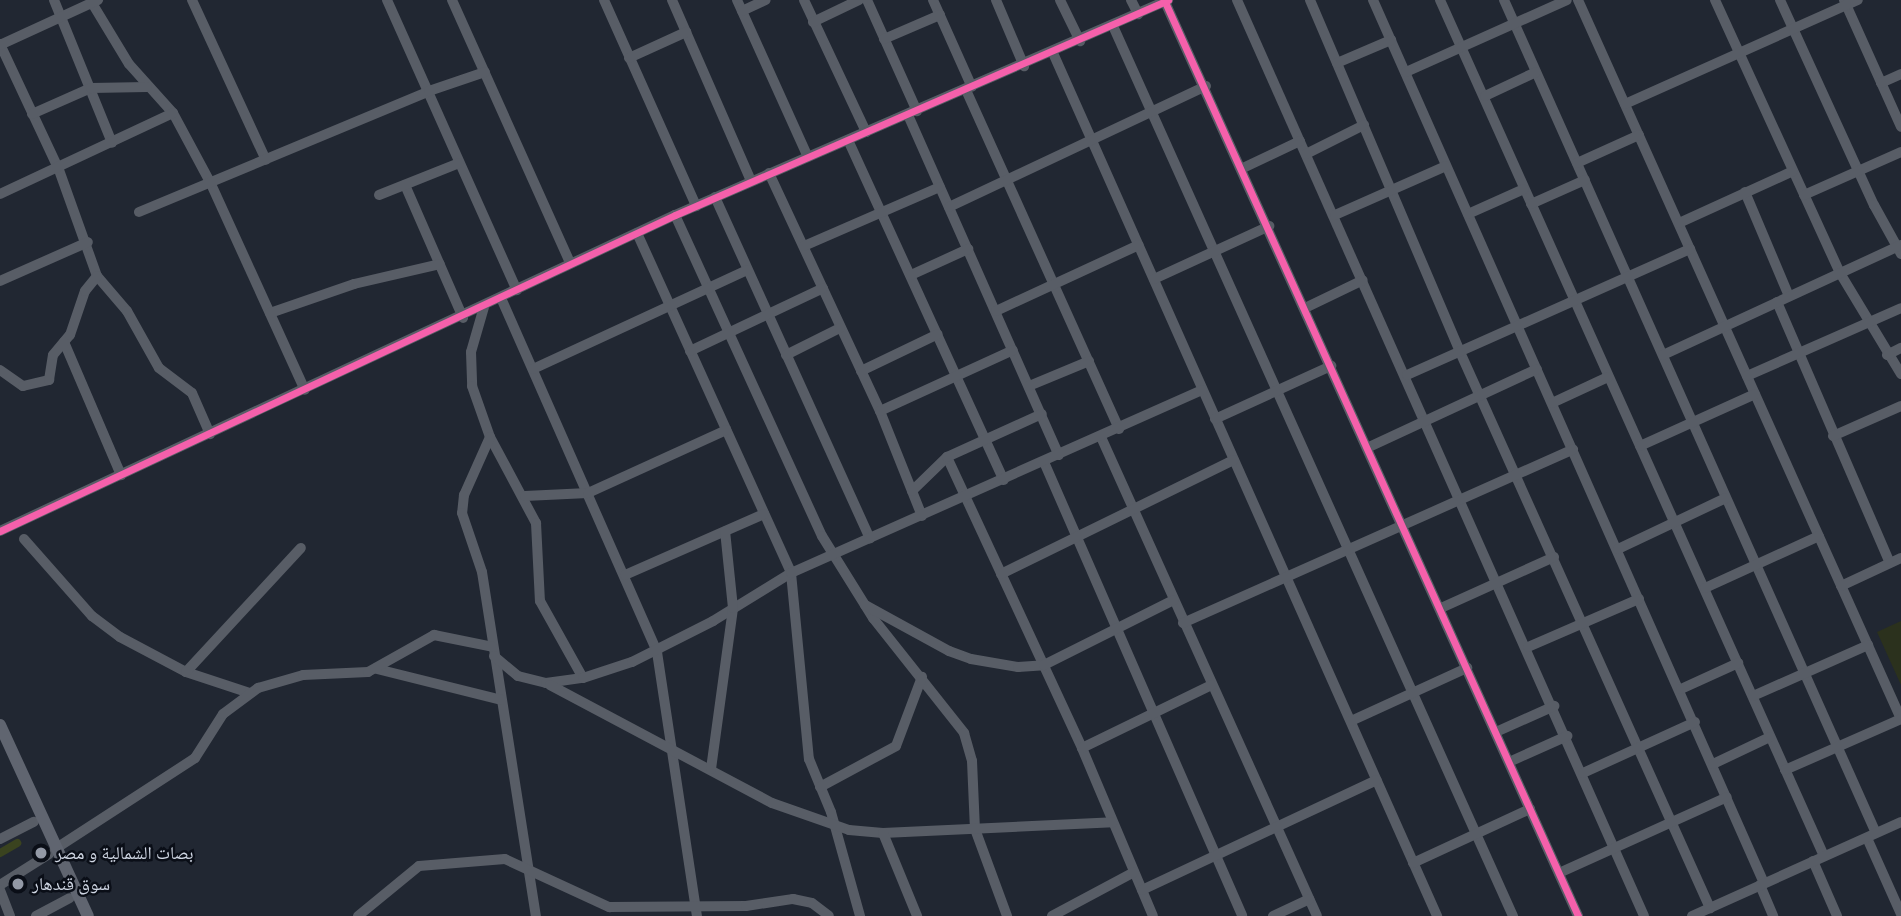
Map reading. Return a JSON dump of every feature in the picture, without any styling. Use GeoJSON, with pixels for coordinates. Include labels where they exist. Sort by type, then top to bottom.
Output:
{"type":"FeatureCollection","features":[{"type":"Feature","properties":{"kind":"main road"},"geometry":{"type":"LineString","coordinates":[[0,725],[78,916]]}},
{"type":"Feature","properties":{"kind":"main road"},"geometry":{"type":"LineString","coordinates":[[0,746],[34,822],[88,916]]}},
{"type":"Feature","properties":{"kind":"street"},"geometry":{"type":"LineString","coordinates":[[54,0],[112,144]]}},
{"type":"Feature","properties":{"kind":"street"},"geometry":{"type":"LineString","coordinates":[[192,0],[266,160]]}},
{"type":"Feature","properties":{"kind":"street"},"geometry":{"type":"LineString","coordinates":[[387,0],[517,289]]}},
{"type":"Feature","properties":{"kind":"street"},"geometry":{"type":"LineString","coordinates":[[452,0],[570,263]]}},
{"type":"Feature","properties":{"kind":"street"},"geometry":{"type":"LineString","coordinates":[[604,0],[696,206]]}},
{"type":"Feature","properties":{"kind":"street"},"geometry":{"type":"LineString","coordinates":[[672,0],[751,181]]}},
{"type":"Feature","properties":{"kind":"street"},"geometry":{"type":"LineString","coordinates":[[737,0],[808,157]]}},
{"type":"Feature","properties":{"kind":"street"},"geometry":{"type":"LineString","coordinates":[[742,10],[766,0]]}},
{"type":"Feature","properties":{"kind":"street"},"geometry":{"type":"LineString","coordinates":[[804,0],[866,132]]}},
{"type":"Feature","properties":{"kind":"street"},"geometry":{"type":"LineString","coordinates":[[813,22],[859,0]]}},
{"type":"Feature","properties":{"kind":"street"},"geometry":{"type":"LineString","coordinates":[[867,0],[940,187],[1059,455]]}},
{"type":"Feature","properties":{"kind":"street"},"geometry":{"type":"LineString","coordinates":[[933,0],[1007,178],[1119,429]]}},
{"type":"Feature","properties":{"kind":"street"},"geometry":{"type":"LineString","coordinates":[[996,0],[1024,66]]}},
{"type":"Feature","properties":{"kind":"street"},"geometry":{"type":"LineString","coordinates":[[1060,0],[1080,41]]}},
{"type":"Feature","properties":{"kind":"street"},"geometry":{"type":"LineString","coordinates":[[1131,0],[1138,14]]}},
{"type":"Feature","properties":{"kind":"street"},"geometry":{"type":"LineString","coordinates":[[1237,0],[1528,647],[1644,916]]}},
{"type":"Feature","properties":{"kind":"street"},"geometry":{"type":"LineString","coordinates":[[1310,0],[1460,352],[1672,822],[1708,911]]}},
{"type":"Feature","properties":{"kind":"street"},"geometry":{"type":"LineString","coordinates":[[1373,0],[1681,689],[1773,916]]}},
{"type":"Feature","properties":{"kind":"street"},"geometry":{"type":"LineString","coordinates":[[1440,0],[1485,96],[1572,300],[1705,588],[1824,856]]}},
{"type":"Feature","properties":{"kind":"street"},"geometry":{"type":"LineString","coordinates":[[1504,0],[1839,747],[1901,914]]}},
{"type":"Feature","properties":{"kind":"street"},"geometry":{"type":"LineString","coordinates":[[1406,72],[1567,0]]}},
{"type":"Feature","properties":{"kind":"street"},"geometry":{"type":"LineString","coordinates":[[1578,0],[1901,719],[1785,770]]}},
{"type":"Feature","properties":{"kind":"street"},"geometry":{"type":"LineString","coordinates":[[1715,0],[1840,273],[1887,355],[1901,374]]}},
{"type":"Feature","properties":{"kind":"street"},"geometry":{"type":"LineString","coordinates":[[1663,355],[1900,248],[1858,170],[1780,0]]}},
{"type":"Feature","properties":{"kind":"street"},"geometry":{"type":"LineString","coordinates":[[1625,104],[1794,29],[1845,3],[1858,0]]}},
{"type":"Feature","properties":{"kind":"street"},"geometry":{"type":"LineString","coordinates":[[210,434],[192,393],[159,368],[127,311],[97,276],[88,242],[59,170],[0,44],[95,1],[147,87],[173,113],[211,184],[305,390]]}},
{"type":"Feature","properties":{"kind":"street"},"geometry":{"type":"LineString","coordinates":[[0,531],[463,318],[570,263],[675,215],[1024,66],[1167,1],[1578,916]]}},
{"type":"Feature","properties":{"kind":"street"},"geometry":{"type":"LineString","coordinates":[[1845,3],[1901,127]]}},
{"type":"Feature","properties":{"kind":"street"},"geometry":{"type":"LineString","coordinates":[[884,39],[940,15]]}},
{"type":"Feature","properties":{"kind":"street"},"geometry":{"type":"LineString","coordinates":[[1113,26],[1513,916]]}},
{"type":"Feature","properties":{"kind":"street"},"geometry":{"type":"LineString","coordinates":[[629,58],[686,32]]}},
{"type":"Feature","properties":{"kind":"street"},"geometry":{"type":"LineString","coordinates":[[1337,63],[1391,40]]}},
{"type":"Feature","properties":{"kind":"street"},"geometry":{"type":"LineString","coordinates":[[1053,53],[1437,916]]}},
{"type":"Feature","properties":{"kind":"street"},"geometry":{"type":"LineString","coordinates":[[139,212],[211,184],[429,90],[485,72]]}},
{"type":"Feature","properties":{"kind":"street"},"geometry":{"type":"LineString","coordinates":[[1485,96],[1536,72]]}},
{"type":"Feature","properties":{"kind":"street"},"geometry":{"type":"LineString","coordinates":[[1881,83],[1901,74]]}},
{"type":"Feature","properties":{"kind":"street"},"geometry":{"type":"LineString","coordinates":[[949,207],[1206,86]]}},
{"type":"Feature","properties":{"kind":"street"},"geometry":{"type":"LineString","coordinates":[[32,114],[91,88],[147,87]]}},
{"type":"Feature","properties":{"kind":"street"},"geometry":{"type":"LineString","coordinates":[[0,194],[59,170],[173,113]]}},
{"type":"Feature","properties":{"kind":"street"},"geometry":{"type":"LineString","coordinates":[[1306,154],[1364,125]]}},
{"type":"Feature","properties":{"kind":"street"},"geometry":{"type":"LineString","coordinates":[[1577,163],[1639,135]]}},
{"type":"Feature","properties":{"kind":"street"},"geometry":{"type":"LineString","coordinates":[[848,140],[1004,480]]}},
{"type":"Feature","properties":{"kind":"street"},"geometry":{"type":"LineString","coordinates":[[1243,168],[1300,141]]}},
{"type":"Feature","properties":{"kind":"street"},"geometry":{"type":"LineString","coordinates":[[1804,195],[1901,152]]}},
{"type":"Feature","properties":{"kind":"street"},"geometry":{"type":"LineString","coordinates":[[379,195],[460,163]]}},
{"type":"Feature","properties":{"kind":"street"},"geometry":{"type":"LineString","coordinates":[[1335,215],[1446,166]]}},
{"type":"Feature","properties":{"kind":"street"},"geometry":{"type":"LineString","coordinates":[[1679,223],[1793,171]]}},
{"type":"Feature","properties":{"kind":"street"},"geometry":{"type":"LineString","coordinates":[[769,173],[880,411],[922,516]]}},
{"type":"Feature","properties":{"kind":"street"},"geometry":{"type":"LineString","coordinates":[[1531,204],[1585,180]]}},
{"type":"Feature","properties":{"kind":"street"},"geometry":{"type":"LineString","coordinates":[[404,184],[463,318]]}},
{"type":"Feature","properties":{"kind":"street"},"geometry":{"type":"LineString","coordinates":[[804,246],[940,187]]}},
{"type":"Feature","properties":{"kind":"street"},"geometry":{"type":"LineString","coordinates":[[1468,214],[1524,189]]}},
{"type":"Feature","properties":{"kind":"street"},"geometry":{"type":"LineString","coordinates":[[1745,192],[1789,296]]}},
{"type":"Feature","properties":{"kind":"street"},"geometry":{"type":"LineString","coordinates":[[715,197],[870,538]]}},
{"type":"Feature","properties":{"kind":"street"},"geometry":{"type":"LineString","coordinates":[[675,215],[727,333],[832,555],[864,605],[959,723],[969,746],[975,829],[1007,916]]}},
{"type":"Feature","properties":{"kind":"street"},"geometry":{"type":"LineString","coordinates":[[1154,279],[1269,226]]}},
{"type":"Feature","properties":{"kind":"street"},"geometry":{"type":"LineString","coordinates":[[637,233],[791,573],[806,744],[835,827],[860,916]]}},
{"type":"Feature","properties":{"kind":"street"},"geometry":{"type":"LineString","coordinates":[[0,281],[88,242]]}},
{"type":"Feature","properties":{"kind":"street"},"geometry":{"type":"LineString","coordinates":[[996,311],[1139,245]]}},
{"type":"Feature","properties":{"kind":"street"},"geometry":{"type":"LineString","coordinates":[[911,275],[968,249]]}},
{"type":"Feature","properties":{"kind":"street"},"geometry":{"type":"LineString","coordinates":[[1407,375],[1690,249]]}},
{"type":"Feature","properties":{"kind":"street"},"geometry":{"type":"LineString","coordinates":[[270,313],[354,284],[440,264]]}},
{"type":"Feature","properties":{"kind":"street"},"geometry":{"type":"LineString","coordinates":[[533,369],[747,270]]}},
{"type":"Feature","properties":{"kind":"street"},"geometry":{"type":"LineString","coordinates":[[0,370],[17,384],[44,385],[51,373],[53,355],[64,342],[85,291],[97,276]]}},
{"type":"Feature","properties":{"kind":"street"},"geometry":{"type":"LineString","coordinates":[[1305,308],[1363,280]]}},
{"type":"Feature","properties":{"kind":"street"},"geometry":{"type":"LineString","coordinates":[[690,351],[823,288]]}},
{"type":"Feature","properties":{"kind":"street"},"geometry":{"type":"LineString","coordinates":[[501,298],[657,652],[696,912]]}},
{"type":"Feature","properties":{"kind":"street"},"geometry":{"type":"LineString","coordinates":[[1777,302],[1889,563]]}},
{"type":"Feature","properties":{"kind":"street"},"geometry":{"type":"LineString","coordinates":[[484,307],[471,352],[470,375],[490,437],[525,496],[538,533],[535,570],[540,601],[583,678]]}},
{"type":"Feature","properties":{"kind":"street"},"geometry":{"type":"LineString","coordinates":[[1747,376],[1901,308]]}},
{"type":"Feature","properties":{"kind":"street"},"geometry":{"type":"LineString","coordinates":[[786,355],[841,328]]}},
{"type":"Feature","properties":{"kind":"street"},"geometry":{"type":"LineString","coordinates":[[861,371],[938,334]]}},
{"type":"Feature","properties":{"kind":"street"},"geometry":{"type":"LineString","coordinates":[[64,342],[121,475]]}},
{"type":"Feature","properties":{"kind":"street"},"geometry":{"type":"LineString","coordinates":[[1887,355],[1901,348]]}},
{"type":"Feature","properties":{"kind":"street"},"geometry":{"type":"LineString","coordinates":[[880,411],[1013,350]]}},
{"type":"Feature","properties":{"kind":"street"},"geometry":{"type":"LineString","coordinates":[[1029,386],[1089,361]]}},
{"type":"Feature","properties":{"kind":"street"},"geometry":{"type":"LineString","coordinates":[[1215,419],[1331,366]]}},
{"type":"Feature","properties":{"kind":"street"},"geometry":{"type":"LineString","coordinates":[[1369,447],[1538,369]]}},
{"type":"Feature","properties":{"kind":"street"},"geometry":{"type":"LineString","coordinates":[[1552,403],[1608,377]]}},
{"type":"Feature","properties":{"kind":"street"},"geometry":{"type":"LineString","coordinates":[[546,683],[583,678],[657,652],[791,573],[965,499],[1202,390]]}},
{"type":"Feature","properties":{"kind":"street"},"geometry":{"type":"LineString","coordinates":[[1640,446],[1755,394]]}},
{"type":"Feature","properties":{"kind":"street"},"geometry":{"type":"LineString","coordinates":[[1833,436],[1901,406]]}},
{"type":"Feature","properties":{"kind":"street"},"geometry":{"type":"LineString","coordinates":[[912,491],[947,457],[1042,414]]}},
{"type":"Feature","properties":{"kind":"street"},"geometry":{"type":"LineString","coordinates":[[525,496],[588,493],[726,430]]}},
{"type":"Feature","properties":{"kind":"street"},"geometry":{"type":"LineString","coordinates":[[490,437],[462,505],[480,559],[536,916]]}},
{"type":"Feature","properties":{"kind":"street"},"geometry":{"type":"LineString","coordinates":[[1101,437],[1183,624],[1317,916]]}},
{"type":"Feature","properties":{"kind":"street"},"geometry":{"type":"LineString","coordinates":[[1183,624],[1286,575],[1403,526],[1573,449]]}},
{"type":"Feature","properties":{"kind":"street"},"geometry":{"type":"LineString","coordinates":[[947,457],[1082,748],[1153,916]]}},
{"type":"Feature","properties":{"kind":"street"},"geometry":{"type":"LineString","coordinates":[[1002,574],[1234,460]]}},
{"type":"Feature","properties":{"kind":"street"},"geometry":{"type":"LineString","coordinates":[[1044,462],[1242,916]]}},
{"type":"Feature","properties":{"kind":"street"},"geometry":{"type":"LineString","coordinates":[[1618,549],[1726,498]]}},
{"type":"Feature","properties":{"kind":"street"},"geometry":{"type":"LineString","coordinates":[[625,575],[764,514]]}},
{"type":"Feature","properties":{"kind":"street"},"geometry":{"type":"LineString","coordinates":[[711,769],[733,608],[725,531]]}},
{"type":"Feature","properties":{"kind":"street"},"geometry":{"type":"LineString","coordinates":[[1705,588],[1819,536]]}},
{"type":"Feature","properties":{"kind":"street"},"geometry":{"type":"LineString","coordinates":[[24,539],[92,616],[130,643],[186,672],[250,693]]}},
{"type":"Feature","properties":{"kind":"street"},"geometry":{"type":"LineString","coordinates":[[186,672],[301,548]]}},
{"type":"Feature","properties":{"kind":"street"},"geometry":{"type":"LineString","coordinates":[[1441,608],[1553,557]]}},
{"type":"Feature","properties":{"kind":"street"},"geometry":{"type":"LineString","coordinates":[[1841,586],[1901,558]]}},
{"type":"Feature","properties":{"kind":"street"},"geometry":{"type":"LineString","coordinates":[[1528,647],[1639,599]]}},
{"type":"Feature","properties":{"kind":"street"},"geometry":{"type":"LineString","coordinates":[[864,605],[971,659],[1018,667],[1044,664],[1174,600]]}},
{"type":"Feature","properties":{"kind":"street"},"geometry":{"type":"LineString","coordinates":[[377,669],[434,635],[494,652],[517,676],[546,683],[772,803],[835,827],[883,833],[1113,822]]}},
{"type":"Feature","properties":{"kind":"street"},"geometry":{"type":"LineString","coordinates":[[1753,696],[1868,645]]}},
{"type":"Feature","properties":{"kind":"street"},"geometry":{"type":"LineString","coordinates":[[1681,689],[1738,663]]}},
{"type":"Feature","properties":{"kind":"street"},"geometry":{"type":"LineString","coordinates":[[1351,721],[1467,668]]}},
{"type":"Feature","properties":{"kind":"street"},"geometry":{"type":"LineString","coordinates":[[10,916],[0,888],[195,758],[223,714],[250,693],[303,675],[377,669],[501,700]]}},
{"type":"Feature","properties":{"kind":"street"},"geometry":{"type":"LineString","coordinates":[[820,787],[897,746],[922,677]]}},
{"type":"Feature","properties":{"kind":"street"},"geometry":{"type":"LineString","coordinates":[[1082,748],[1212,685]]}},
{"type":"Feature","properties":{"kind":"street"},"geometry":{"type":"LineString","coordinates":[[1496,732],[1554,706]]}},
{"type":"Feature","properties":{"kind":"street"},"geometry":{"type":"LineString","coordinates":[[1583,773],[1695,722]]}},
{"type":"Feature","properties":{"kind":"street"},"geometry":{"type":"LineString","coordinates":[[1509,762],[1567,736]]}},
{"type":"Feature","properties":{"kind":"street"},"geometry":{"type":"LineString","coordinates":[[1713,764],[1770,737]]}},
{"type":"Feature","properties":{"kind":"street"},"geometry":{"type":"LineString","coordinates":[[1142,890],[1377,780]]}},
{"type":"Feature","properties":{"kind":"street"},"geometry":{"type":"LineString","coordinates":[[1559,873],[1727,797]]}},
{"type":"Feature","properties":{"kind":"street"},"geometry":{"type":"LineString","coordinates":[[1413,863],[1530,809]]}},
{"type":"Feature","properties":{"kind":"street"},"geometry":{"type":"LineString","coordinates":[[0,839],[34,822]]}},
{"type":"Feature","properties":{"kind":"street"},"geometry":{"type":"LineString","coordinates":[[1692,916],[1901,822]]}},
{"type":"Feature","properties":{"kind":"street"},"geometry":{"type":"LineString","coordinates":[[883,833],[917,916]]}},
{"type":"Feature","properties":{"kind":"street"},"geometry":{"type":"LineString","coordinates":[[358,916],[419,866],[505,859],[528,866],[597,902],[635,913],[749,911],[804,900],[829,916]]}},
{"type":"Feature","properties":{"kind":"street"},"geometry":{"type":"LineString","coordinates":[[1813,861],[1837,916]]}},
{"type":"Feature","properties":{"kind":"street"},"geometry":{"type":"LineString","coordinates":[[1052,916],[1134,872]]}},
{"type":"Feature","properties":{"kind":"street"},"geometry":{"type":"LineString","coordinates":[[36,916],[70,898]]}},
{"type":"Feature","properties":{"kind":"street"},"geometry":{"type":"LineString","coordinates":[[1273,916],[1309,899]]}},
{"type":"Feature","properties":{"kind":"street"},"geometry":{"type":"LineString","coordinates":[[1072,905],[1077,916]]}},
{"type":"Feature","properties":{"kind":"green space"},"geometry":{"type":"Polygon","coordinates":[[[1901,621],[1901,685],[1877,632],[1901,621]]]}},
{"type":"Feature","properties":{"kind":"waterway"},"geometry":{"type":"LineString","coordinates":[[0,853],[17,843]]}},
{"type":"Feature","properties":{"kind":"cycle path"},"geometry":{"type":"LineString","coordinates":[[0,531],[675,215],[1168,0]]}},
{"type":"Feature","properties":{"kind":"cycle path"},"geometry":{"type":"LineString","coordinates":[[1165,2],[1578,916]]}},
{"type":"Feature","properties":{"kind":"place","name":"بصات الشمالية و مصر"},"geometry":{"type":"Point","coordinates":[41,853]}},
{"type":"Feature","properties":{"kind":"place","name":"سوق قندهار"},"geometry":{"type":"Point","coordinates":[18,884]}}]}
